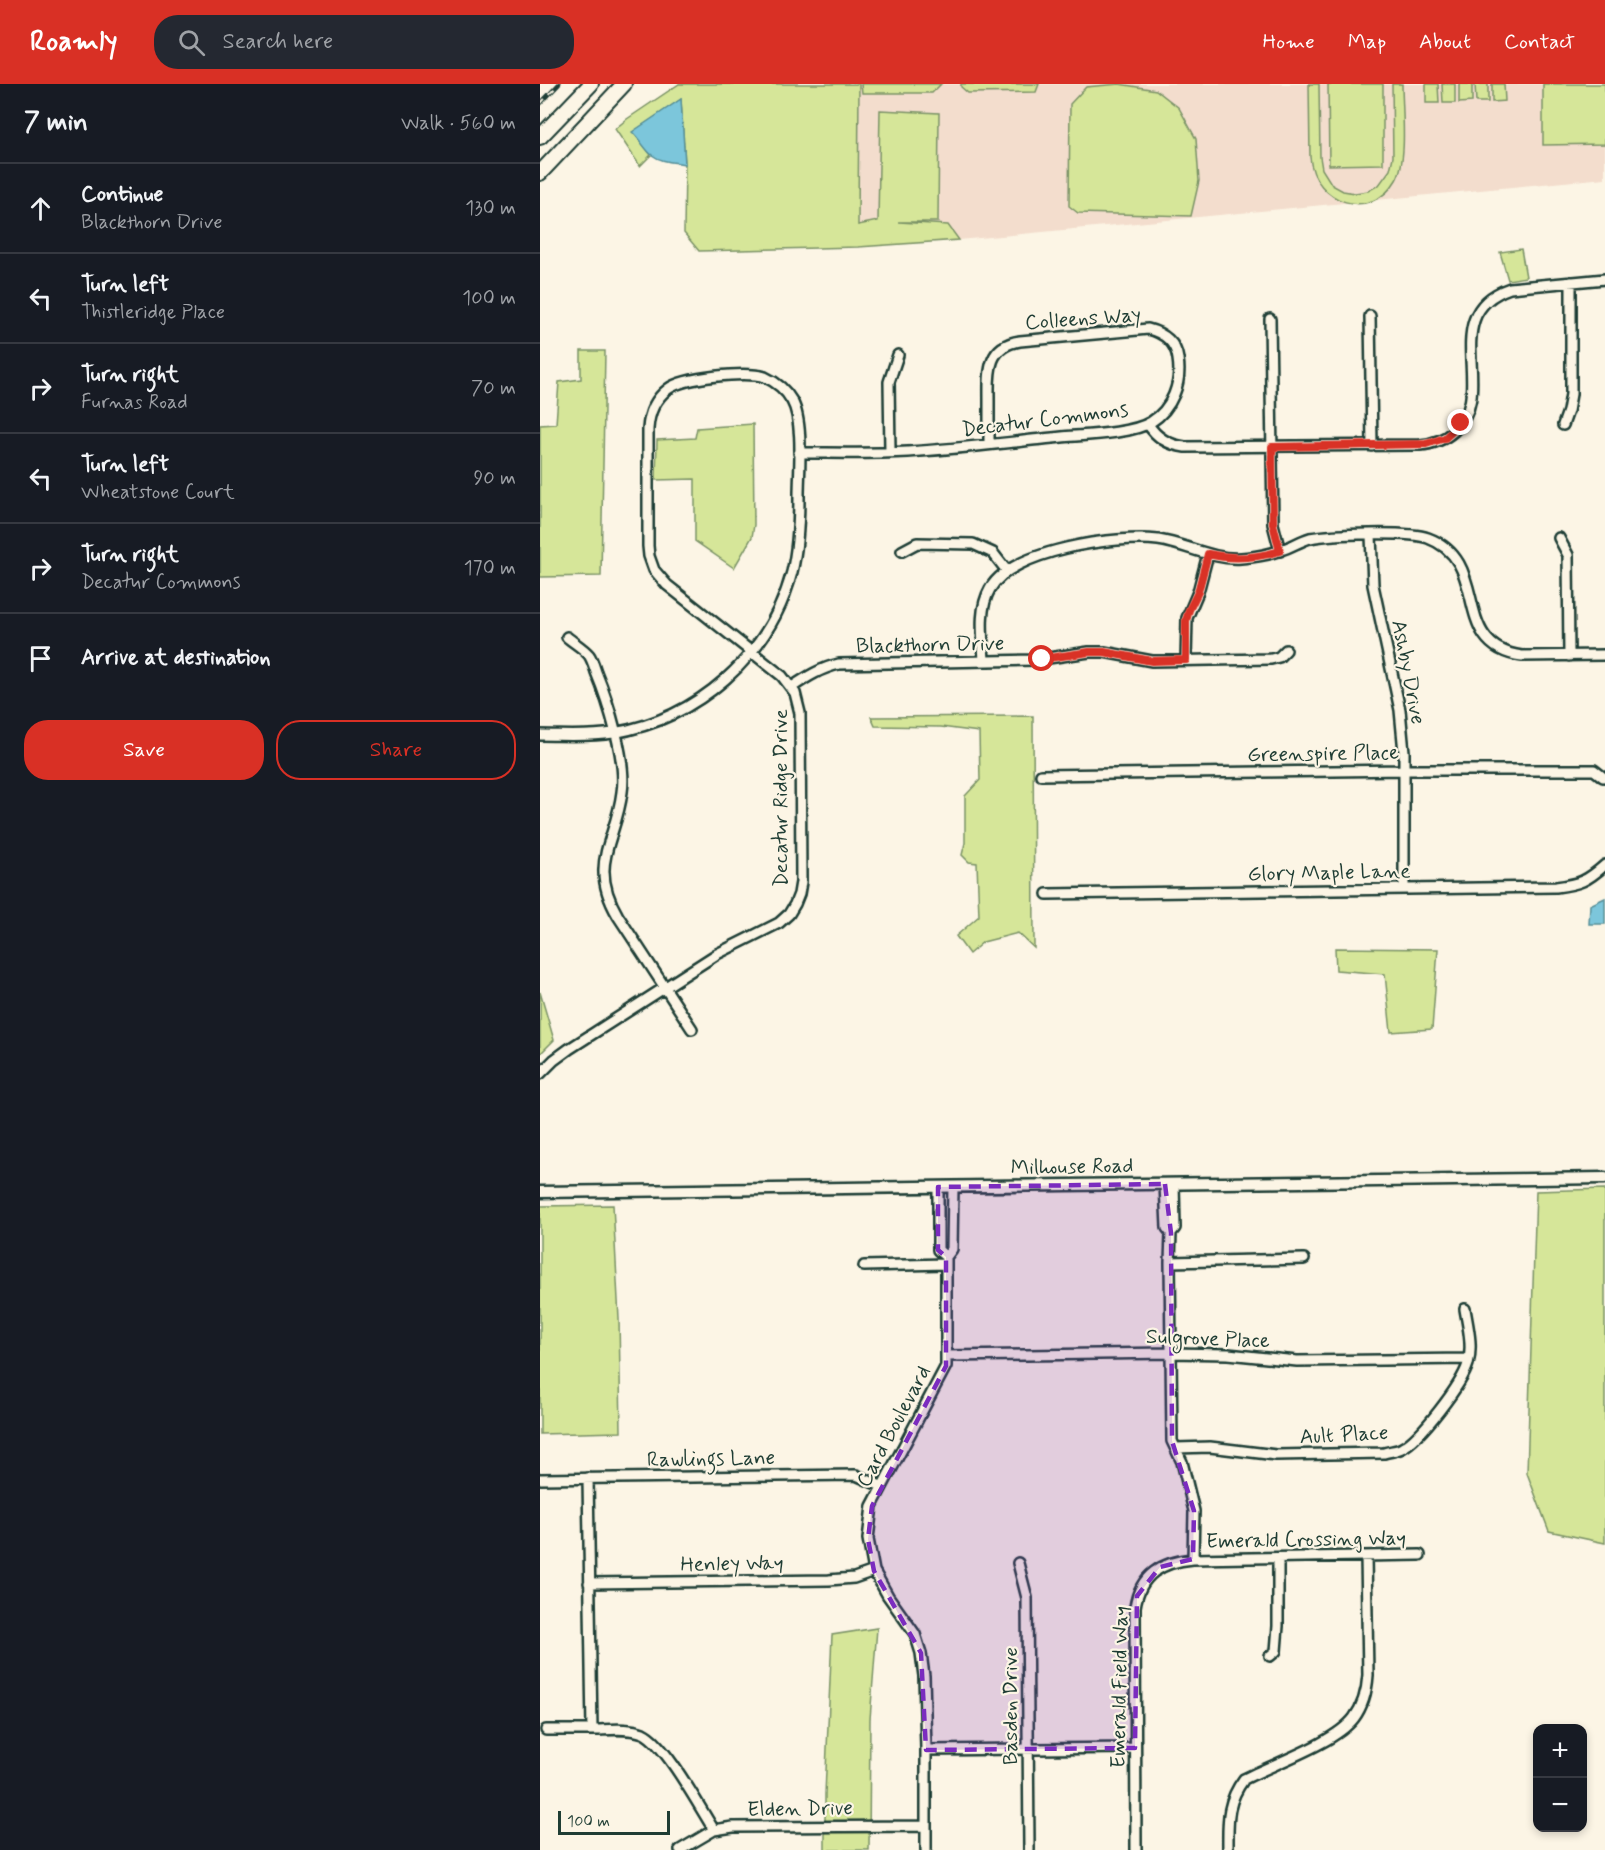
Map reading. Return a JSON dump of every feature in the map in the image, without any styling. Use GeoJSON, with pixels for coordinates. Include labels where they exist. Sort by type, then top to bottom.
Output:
{"type":"FeatureCollection","features":[{"type":"Feature","properties":{"kind":"main road"},"geometry":{"type":"LineString","coordinates":[[540,137],[591,84]]}},
{"type":"Feature","properties":{"kind":"main road"},"geometry":{"type":"LineString","coordinates":[[540,173],[624,84]]}},
{"type":"Feature","properties":{"kind":"street","name":"Decatur Commons"},"geometry":{"type":"LineString","coordinates":[[799,453],[890,452],[989,444],[1136,429],[1148,424],[1162,439],[1178,446],[1430,444],[1451,433],[1463,420],[1470,404],[1472,328],[1476,315],[1492,297],[1510,288],[1605,279]]}},
{"type":"Feature","properties":{"kind":"street"},"geometry":{"type":"LineString","coordinates":[[1563,425],[1571,394],[1571,282]]}},
{"type":"Feature","properties":{"kind":"street"},"geometry":{"type":"LineString","coordinates":[[1370,316],[1372,446]]}},
{"type":"Feature","properties":{"kind":"street"},"geometry":{"type":"LineString","coordinates":[[1270,319],[1273,524],[1280,551]]}},
{"type":"Feature","properties":{"kind":"street","name":"Colleens Way"},"geometry":{"type":"LineString","coordinates":[[989,444],[990,364],[1000,349],[1020,341],[1141,329],[1151,330],[1164,336],[1174,346],[1178,356],[1177,386],[1167,407],[1148,424]]}},
{"type":"Feature","properties":{"kind":"street"},"geometry":{"type":"LineString","coordinates":[[890,452],[890,382],[898,355]]}},
{"type":"Feature","properties":{"kind":"street","name":"Decatur Ridge Drive"},"geometry":{"type":"LineString","coordinates":[[540,1074],[554,1059],[568,1049],[717,954],[779,923],[789,914],[798,899],[801,884],[799,703],[792,687],[782,676],[662,581],[651,561],[648,546],[648,423],[653,406],[673,386],[691,379],[753,375],[768,379],[782,388],[791,399],[797,413],[799,453]]}},
{"type":"Feature","properties":{"kind":"street"},"geometry":{"type":"LineString","coordinates":[[540,735],[598,735],[616,733],[648,724],[687,708],[721,684],[752,652],[774,619],[792,572],[799,528],[799,453]]}},
{"type":"Feature","properties":{"kind":"street"},"geometry":{"type":"LineString","coordinates":[[984,661],[984,605],[992,585],[1007,571],[1058,550],[1113,540],[1141,539],[1187,546],[1208,554],[1240,558],[1263,556],[1310,538],[1371,535],[1419,536],[1436,542],[1448,550],[1455,557],[1465,575],[1480,629],[1496,648],[1515,656],[1605,655]]}},
{"type":"Feature","properties":{"kind":"street","name":"Ashby Drive"},"geometry":{"type":"LineString","coordinates":[[1371,535],[1373,585],[1398,698],[1404,770],[1404,889]]}},
{"type":"Feature","properties":{"kind":"street"},"geometry":{"type":"LineString","coordinates":[[1559,538],[1568,555],[1569,656]]}},
{"type":"Feature","properties":{"kind":"street"},"geometry":{"type":"LineString","coordinates":[[902,552],[917,543],[973,544],[993,553],[1007,571]]}},
{"type":"Feature","properties":{"kind":"street"},"geometry":{"type":"LineString","coordinates":[[1186,660],[1186,621],[1198,592],[1208,554]]}},
{"type":"Feature","properties":{"kind":"street"},"geometry":{"type":"LineString","coordinates":[[567,637],[590,656],[616,733],[623,788],[604,857],[606,889],[618,916],[692,1029]]}},
{"type":"Feature","properties":{"kind":"street","name":"Blackthorn Drive"},"geometry":{"type":"LineString","coordinates":[[792,687],[813,673],[839,664],[1042,659],[1089,652],[1104,652],[1152,661],[1271,659],[1279,657],[1286,650]]}},
{"type":"Feature","properties":{"kind":"street","name":"Greenspire Place"},"geometry":{"type":"LineString","coordinates":[[1041,775],[1594,770],[1603,777]]}},
{"type":"Feature","properties":{"kind":"street","name":"Glory Maple Lane"},"geometry":{"type":"LineString","coordinates":[[1047,894],[1566,886],[1577,884],[1591,877],[1605,865]]}},
{"type":"Feature","properties":{"kind":"street","name":"Milhouse Road"},"geometry":{"type":"LineString","coordinates":[[540,1192],[1605,1178]]}},
{"type":"Feature","properties":{"kind":"street"},"geometry":{"type":"LineString","coordinates":[[1170,1184],[1175,1228],[1171,1233],[1170,1262],[1172,1441],[1182,1462],[1194,1511],[1193,1559]]}},
{"type":"Feature","properties":{"kind":"street","name":"Card Boulevard"},"geometry":{"type":"LineString","coordinates":[[939,1187],[938,1250],[946,1261]]}},
{"type":"Feature","properties":{"kind":"street","name":"Card Boulevard"},"geometry":{"type":"LineString","coordinates":[[926,1850],[926,1750],[924,1676],[921,1653],[915,1634],[888,1596],[874,1571],[868,1539],[872,1506],[881,1486],[946,1366],[946,1261],[952,1249],[953,1187]]}},
{"type":"Feature","properties":{"kind":"street"},"geometry":{"type":"LineString","coordinates":[[1170,1262],[1304,1258]]}},
{"type":"Feature","properties":{"kind":"street"},"geometry":{"type":"LineString","coordinates":[[864,1266],[946,1261]]}},
{"type":"Feature","properties":{"kind":"street"},"geometry":{"type":"LineString","coordinates":[[1465,1309],[1471,1347],[1469,1359]]}},
{"type":"Feature","properties":{"kind":"street","name":"Sulgrove Place"},"geometry":{"type":"LineString","coordinates":[[946,1356],[1170,1353],[1228,1354],[1297,1361],[1469,1359]]}},
{"type":"Feature","properties":{"kind":"street","name":"Ault Place"},"geometry":{"type":"LineString","coordinates":[[1176,1448],[1209,1447],[1276,1455],[1384,1453],[1401,1449],[1413,1440],[1463,1378],[1469,1359]]}},
{"type":"Feature","properties":{"kind":"street","name":"Rawlings Lane"},"geometry":{"type":"LineString","coordinates":[[540,1479],[856,1475],[881,1486]]}},
{"type":"Feature","properties":{"kind":"street"},"geometry":{"type":"LineString","coordinates":[[588,1478],[592,1730]]}},
{"type":"Feature","properties":{"kind":"street","name":"Emerald Crossing Way"},"geometry":{"type":"LineString","coordinates":[[1193,1559],[1420,1555]]}},
{"type":"Feature","properties":{"kind":"street"},"geometry":{"type":"LineString","coordinates":[[1228,1850],[1228,1810],[1237,1788],[1244,1779],[1337,1734],[1354,1718],[1366,1693],[1368,1675],[1366,1556]]}},
{"type":"Feature","properties":{"kind":"street"},"geometry":{"type":"LineString","coordinates":[[1270,1656],[1276,1651],[1278,1558]]}},
{"type":"Feature","properties":{"kind":"street","name":"Emerald Field Way"},"geometry":{"type":"LineString","coordinates":[[1136,1850],[1135,1607],[1137,1596],[1151,1574],[1160,1567],[1180,1560],[1193,1559]]}},
{"type":"Feature","properties":{"kind":"street","name":"Basden Drive"},"geometry":{"type":"LineString","coordinates":[[1018,1563],[1027,1598],[1029,1850]]}},
{"type":"Feature","properties":{"kind":"street","name":"Henley Way"},"geometry":{"type":"LineString","coordinates":[[589,1583],[829,1580],[854,1578],[874,1571]]}},
{"type":"Feature","properties":{"kind":"street"},"geometry":{"type":"LineString","coordinates":[[546,1730],[629,1731],[642,1733],[653,1739],[664,1751],[714,1830]]}},
{"type":"Feature","properties":{"kind":"street"},"geometry":{"type":"LineString","coordinates":[[926,1750],[1135,1748]]}},
{"type":"Feature","properties":{"kind":"street","name":"Elden Drive"},"geometry":{"type":"LineString","coordinates":[[680,1850],[714,1830],[733,1827],[926,1826]]}},
{"type":"Feature","properties":{"kind":"highlighted area"},"geometry":{"type":"Polygon","coordinates":[[[1165,1184],[1171,1233],[1172,1441],[1194,1511],[1193,1559],[1160,1567],[1137,1596],[1135,1748],[926,1750],[921,1653],[874,1571],[868,1539],[872,1506],[946,1366],[946,1257],[938,1250],[938,1187],[1165,1184]]]}},
{"type":"Feature","properties":{"kind":"shaded area"},"geometry":{"type":"Polygon","coordinates":[[[859,84],[1605,84],[1605,178],[959,240],[858,247],[859,84]]]}},
{"type":"Feature","properties":{"kind":"green space"},"geometry":{"type":"Polygon","coordinates":[[[679,84],[859,84],[858,225],[878,221],[880,110],[939,113],[938,222],[899,222],[948,225],[959,240],[858,247],[699,251],[684,233],[685,164],[681,99],[633,132],[651,155],[640,166],[615,129],[679,84]]]}},
{"type":"Feature","properties":{"kind":"green space"},"geometry":{"type":"Polygon","coordinates":[[[861,84],[941,84],[932,93],[862,93],[861,84]]]}},
{"type":"Feature","properties":{"kind":"green space"},"geometry":{"type":"Polygon","coordinates":[[[961,84],[1039,84],[1036,92],[968,93],[961,87],[961,84]]]}},
{"type":"Feature","properties":{"kind":"green space"},"geometry":{"type":"Polygon","coordinates":[[[1119,84],[1156,90],[1179,108],[1196,139],[1199,181],[1191,216],[1078,213],[1069,206],[1070,104],[1086,87],[1119,84]]]}},
{"type":"Feature","properties":{"kind":"green space"},"geometry":{"type":"Polygon","coordinates":[[[1309,84],[1319,84],[1322,169],[1332,185],[1343,191],[1355,193],[1368,191],[1379,185],[1390,170],[1393,157],[1392,84],[1402,84],[1404,134],[1402,160],[1396,180],[1386,193],[1373,201],[1359,204],[1346,202],[1333,196],[1322,186],[1314,173],[1310,157],[1309,84]]]}},
{"type":"Feature","properties":{"kind":"green space"},"geometry":{"type":"Polygon","coordinates":[[[1328,84],[1383,84],[1383,164],[1329,165],[1328,84]]]}},
{"type":"Feature","properties":{"kind":"green space"},"geometry":{"type":"Polygon","coordinates":[[[1426,84],[1438,84],[1439,103],[1426,103],[1426,84]]]}},
{"type":"Feature","properties":{"kind":"green space"},"geometry":{"type":"Polygon","coordinates":[[[1442,84],[1455,84],[1455,103],[1443,103],[1442,84]]]}},
{"type":"Feature","properties":{"kind":"green space"},"geometry":{"type":"Polygon","coordinates":[[[1459,84],[1472,84],[1472,102],[1459,103],[1459,84]]]}},
{"type":"Feature","properties":{"kind":"green space"},"geometry":{"type":"Polygon","coordinates":[[[1475,84],[1488,84],[1488,102],[1476,102],[1475,84]]]}},
{"type":"Feature","properties":{"kind":"green space"},"geometry":{"type":"Polygon","coordinates":[[[1492,84],[1504,84],[1505,101],[1492,102],[1492,84]]]}},
{"type":"Feature","properties":{"kind":"green space"},"geometry":{"type":"Polygon","coordinates":[[[1543,84],[1605,84],[1605,144],[1543,145],[1543,84]]]}},
{"type":"Feature","properties":{"kind":"green space"},"geometry":{"type":"Polygon","coordinates":[[[1521,249],[1526,277],[1508,280],[1500,252],[1521,249]]]}},
{"type":"Feature","properties":{"kind":"green space"},"geometry":{"type":"Polygon","coordinates":[[[581,351],[605,351],[601,576],[540,577],[540,425],[556,424],[559,382],[581,379],[581,351]]]}},
{"type":"Feature","properties":{"kind":"green space"},"geometry":{"type":"Polygon","coordinates":[[[753,424],[754,525],[752,537],[734,568],[695,541],[695,479],[656,480],[657,440],[695,438],[697,428],[753,424]]]}},
{"type":"Feature","properties":{"kind":"green space"},"geometry":{"type":"Polygon","coordinates":[[[1033,716],[1034,948],[1018,933],[983,942],[969,954],[956,936],[979,916],[977,863],[969,862],[962,855],[965,843],[965,796],[980,780],[979,732],[941,727],[875,726],[871,717],[1033,716]]]}},
{"type":"Feature","properties":{"kind":"green space"},"geometry":{"type":"Polygon","coordinates":[[[1335,948],[1438,949],[1432,1029],[1391,1032],[1385,974],[1336,970],[1335,948]]]}},
{"type":"Feature","properties":{"kind":"green space"},"geometry":{"type":"Polygon","coordinates":[[[540,992],[554,1040],[540,1054],[540,992]]]}},
{"type":"Feature","properties":{"kind":"green space"},"geometry":{"type":"Polygon","coordinates":[[[1605,1189],[1605,1543],[1549,1531],[1527,1473],[1536,1191],[1605,1189]]]}},
{"type":"Feature","properties":{"kind":"green space"},"geometry":{"type":"Polygon","coordinates":[[[613,1205],[619,1319],[621,1432],[540,1434],[540,1206],[613,1205]]]}},
{"type":"Feature","properties":{"kind":"green space"},"geometry":{"type":"Polygon","coordinates":[[[877,1628],[870,1719],[869,1850],[825,1850],[825,1794],[832,1635],[877,1628]]]}},
{"type":"Feature","properties":{"kind":"water"},"geometry":{"type":"Polygon","coordinates":[[[681,99],[685,164],[659,159],[652,155],[632,132],[681,99]]]}},
{"type":"Feature","properties":{"kind":"water"},"geometry":{"type":"Polygon","coordinates":[[[1605,898],[1605,924],[1589,924],[1590,905],[1605,898]]]}},
{"type":"Feature","properties":{"kind":"railway"},"geometry":{"type":"LineString","coordinates":[[540,104],[559,84]]}},
{"type":"Feature","properties":{"kind":"route"},"geometry":{"type":"LineString","coordinates":[[1042,659],[1104,652],[1152,661],[1186,660],[1186,621],[1198,592],[1208,554],[1240,558],[1263,556],[1280,551],[1273,524],[1272,447],[1426,444],[1445,438],[1461,423]]}}]}
